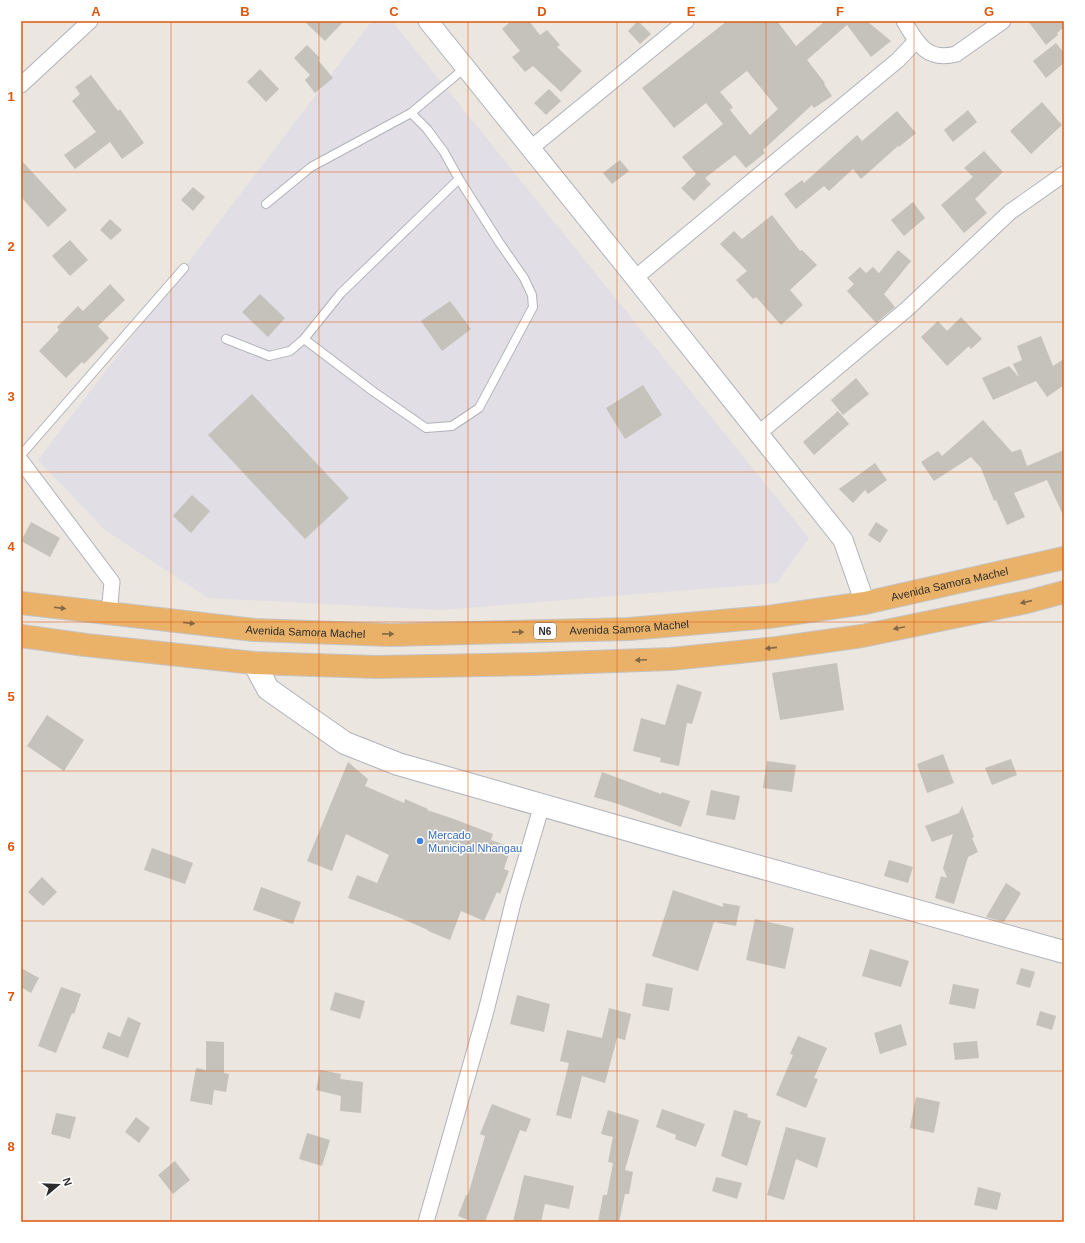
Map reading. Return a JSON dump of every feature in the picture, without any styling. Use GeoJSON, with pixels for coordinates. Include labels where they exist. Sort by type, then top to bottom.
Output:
{"type":"FeatureCollection","features":[{"type":"Feature","properties":{"kind":"highway","name":"Avenida Samora Machel"},"geometry":{"type":"LineString","coordinates":[[21,603],[254,630],[390,634],[629,629],[768,617],[864,603],[1064,558]]}},
{"type":"Feature","properties":{"kind":"highway"},"geometry":{"type":"LineString","coordinates":[[21,636],[86,645],[254,663],[376,667],[534,664],[671,659],[777,648],[862,636],[1027,602],[1064,592]]}},
{"type":"Feature","properties":{"kind":"main road"},"geometry":{"type":"LineString","coordinates":[[254,663],[268,689],[345,743],[398,764],[542,806],[1064,952]]}},
{"type":"Feature","properties":{"kind":"street"},"geometry":{"type":"LineString","coordinates":[[21,85],[90,21]]}},
{"type":"Feature","properties":{"kind":"street"},"geometry":{"type":"LineString","coordinates":[[428,21],[759,433],[843,540],[864,603]]}},
{"type":"Feature","properties":{"kind":"street"},"geometry":{"type":"LineString","coordinates":[[531,148],[686,21]]}},
{"type":"Feature","properties":{"kind":"street"},"geometry":{"type":"LineString","coordinates":[[904,21],[916,41],[926,52],[939,56],[956,54],[1003,21]]}},
{"type":"Feature","properties":{"kind":"street"},"geometry":{"type":"LineString","coordinates":[[635,278],[898,60],[916,41]]}},
{"type":"Feature","properties":{"kind":"street"},"geometry":{"type":"LineString","coordinates":[[759,433],[907,309],[1010,212],[1064,174]]}},
{"type":"Feature","properties":{"kind":"street"},"geometry":{"type":"LineString","coordinates":[[21,462],[112,582],[109,614]]}},
{"type":"Feature","properties":{"kind":"street"},"geometry":{"type":"LineString","coordinates":[[426,1222],[486,1011],[514,899],[542,806]]}},
{"type":"Feature","properties":{"kind":"lane"},"geometry":{"type":"LineString","coordinates":[[266,204],[311,167],[411,113],[466,67]]}},
{"type":"Feature","properties":{"kind":"lane"},"geometry":{"type":"LineString","coordinates":[[304,339],[374,392],[426,428],[452,426],[479,408],[533,307],[532,295],[524,278],[459,179],[444,152],[427,129],[411,113]]}},
{"type":"Feature","properties":{"kind":"lane"},"geometry":{"type":"LineString","coordinates":[[226,339],[269,356],[290,351],[304,339],[341,293],[459,179]]}},
{"type":"Feature","properties":{"kind":"lane"},"geometry":{"type":"LineString","coordinates":[[21,455],[184,268]]}},
{"type":"Feature","properties":{"kind":"shaded area"},"geometry":{"type":"Polygon","coordinates":[[[372,21],[392,21],[809,538],[777,583],[441,610],[208,598],[105,530],[38,460],[372,21]]]}},
{"type":"Feature","properties":{"kind":"building"},"geometry":{"type":"Polygon","coordinates":[[[304,21],[344,21],[325,41],[304,21]]]}},
{"type":"Feature","properties":{"kind":"building"},"geometry":{"type":"Polygon","coordinates":[[[511,21],[529,21],[540,35],[547,30],[560,45],[557,47],[582,71],[561,92],[533,66],[525,72],[512,57],[520,51],[502,29],[511,21]]]}},
{"type":"Feature","properties":{"kind":"building"},"geometry":{"type":"Polygon","coordinates":[[[638,21],[651,34],[640,44],[628,31],[638,21]]]}},
{"type":"Feature","properties":{"kind":"building"},"geometry":{"type":"Polygon","coordinates":[[[727,21],[777,21],[796,46],[825,21],[867,21],[891,41],[871,57],[847,25],[807,60],[825,83],[824,84],[832,96],[814,108],[812,105],[763,150],[765,153],[746,168],[735,155],[705,178],[711,184],[694,201],[681,188],[696,174],[682,157],[723,124],[706,103],[674,128],[642,88],[727,21]],[[747,71],[720,92],[733,107],[730,110],[750,135],[778,109],[747,71]]]}},
{"type":"Feature","properties":{"kind":"building"},"geometry":{"type":"Polygon","coordinates":[[[1028,21],[1064,21],[1064,27],[1057,33],[1058,35],[1046,45],[1028,21]]]}},
{"type":"Feature","properties":{"kind":"building"},"geometry":{"type":"Polygon","coordinates":[[[1056,43],[1064,53],[1064,63],[1046,78],[1033,61],[1056,43]]]}},
{"type":"Feature","properties":{"kind":"building"},"geometry":{"type":"Polygon","coordinates":[[[307,45],[320,58],[318,60],[333,78],[315,93],[305,80],[310,75],[294,58],[307,45]]]}},
{"type":"Feature","properties":{"kind":"building"},"geometry":{"type":"Polygon","coordinates":[[[260,69],[279,89],[266,102],[247,82],[260,69]]]}},
{"type":"Feature","properties":{"kind":"building"},"geometry":{"type":"Polygon","coordinates":[[[91,75],[118,111],[120,109],[144,143],[122,159],[110,142],[75,169],[64,155],[96,132],[72,101],[80,94],[75,87],[91,75]]]}},
{"type":"Feature","properties":{"kind":"building"},"geometry":{"type":"Polygon","coordinates":[[[549,89],[561,101],[546,115],[534,103],[549,89]]]}},
{"type":"Feature","properties":{"kind":"building"},"geometry":{"type":"Polygon","coordinates":[[[1042,102],[1062,125],[1031,154],[1010,131],[1042,102]]]}},
{"type":"Feature","properties":{"kind":"building"},"geometry":{"type":"Polygon","coordinates":[[[968,110],[977,122],[953,142],[944,130],[968,110]]]}},
{"type":"Feature","properties":{"kind":"building"},"geometry":{"type":"Polygon","coordinates":[[[897,111],[916,133],[899,147],[898,146],[861,179],[853,169],[829,191],[824,186],[796,209],[784,194],[802,180],[804,183],[857,135],[862,141],[897,111]]]}},
{"type":"Feature","properties":{"kind":"building"},"geometry":{"type":"Polygon","coordinates":[[[984,151],[1003,172],[975,199],[987,213],[964,233],[941,205],[973,177],[964,168],[984,151]]]}},
{"type":"Feature","properties":{"kind":"building"},"geometry":{"type":"Polygon","coordinates":[[[21,160],[67,210],[48,227],[21,197],[21,160]]]}},
{"type":"Feature","properties":{"kind":"building"},"geometry":{"type":"Polygon","coordinates":[[[620,160],[629,171],[612,184],[603,173],[620,160]]]}},
{"type":"Feature","properties":{"kind":"building"},"geometry":{"type":"Polygon","coordinates":[[[193,187],[205,197],[193,211],[181,200],[193,187]]]}},
{"type":"Feature","properties":{"kind":"building"},"geometry":{"type":"Polygon","coordinates":[[[913,202],[925,218],[904,236],[891,220],[913,202]]]}},
{"type":"Feature","properties":{"kind":"building"},"geometry":{"type":"Polygon","coordinates":[[[772,215],[800,251],[802,250],[817,265],[790,290],[803,305],[781,325],[756,297],[753,299],[736,280],[747,271],[720,244],[734,231],[742,239],[772,215]]]}},
{"type":"Feature","properties":{"kind":"building"},"geometry":{"type":"Polygon","coordinates":[[[110,219],[122,230],[111,240],[100,230],[110,219]]]}},
{"type":"Feature","properties":{"kind":"building"},"geometry":{"type":"Polygon","coordinates":[[[70,240],[88,260],[70,276],[52,256],[70,240]]]}},
{"type":"Feature","properties":{"kind":"building"},"geometry":{"type":"Polygon","coordinates":[[[898,250],[911,261],[884,294],[895,307],[876,323],[847,291],[854,284],[848,278],[860,267],[866,273],[873,267],[879,273],[898,250]]]}},
{"type":"Feature","properties":{"kind":"building"},"geometry":{"type":"Polygon","coordinates":[[[110,284],[125,300],[98,326],[109,338],[84,364],[82,362],[66,378],[39,351],[59,330],[57,327],[78,306],[83,311],[110,284]]]}},
{"type":"Feature","properties":{"kind":"building"},"geometry":{"type":"Polygon","coordinates":[[[260,294],[285,318],[268,337],[242,312],[260,294]]]}},
{"type":"Feature","properties":{"kind":"building"},"geometry":{"type":"Polygon","coordinates":[[[450,301],[471,329],[442,351],[421,321],[450,301]]]}},
{"type":"Feature","properties":{"kind":"building"},"geometry":{"type":"Polygon","coordinates":[[[961,317],[982,339],[971,349],[969,346],[947,366],[921,337],[938,321],[947,331],[961,317]]]}},
{"type":"Feature","properties":{"kind":"building"},"geometry":{"type":"Polygon","coordinates":[[[1041,336],[1053,366],[1064,359],[1064,385],[1047,397],[1036,381],[993,400],[982,378],[1009,366],[1019,377],[1013,364],[1022,360],[1017,346],[1041,336]]]}},
{"type":"Feature","properties":{"kind":"building"},"geometry":{"type":"Polygon","coordinates":[[[856,378],[869,394],[843,415],[831,400],[856,378]]]}},
{"type":"Feature","properties":{"kind":"building"},"geometry":{"type":"Polygon","coordinates":[[[643,385],[662,415],[625,439],[606,408],[643,385]]]}},
{"type":"Feature","properties":{"kind":"building"},"geometry":{"type":"Polygon","coordinates":[[[252,394],[349,498],[305,539],[208,435],[252,394]]]}},
{"type":"Feature","properties":{"kind":"building"},"geometry":{"type":"Polygon","coordinates":[[[838,411],[849,424],[814,455],[803,442],[838,411]]]}},
{"type":"Feature","properties":{"kind":"building"},"geometry":{"type":"Polygon","coordinates":[[[983,420],[1012,452],[1021,449],[1027,466],[1064,450],[1064,517],[1047,480],[1014,493],[1025,517],[1007,525],[996,500],[994,501],[981,468],[971,457],[934,481],[921,462],[938,451],[942,456],[983,420]]]}},
{"type":"Feature","properties":{"kind":"building"},"geometry":{"type":"Polygon","coordinates":[[[875,463],[887,480],[868,494],[865,490],[853,503],[839,489],[875,463]]]}},
{"type":"Feature","properties":{"kind":"building"},"geometry":{"type":"Polygon","coordinates":[[[192,495],[210,511],[191,533],[173,516],[192,495]]]}},
{"type":"Feature","properties":{"kind":"building"},"geometry":{"type":"Polygon","coordinates":[[[31,522],[60,538],[50,557],[21,541],[31,522]]]}},
{"type":"Feature","properties":{"kind":"building"},"geometry":{"type":"Polygon","coordinates":[[[876,522],[888,530],[880,543],[868,535],[876,522]]]}},
{"type":"Feature","properties":{"kind":"building"},"geometry":{"type":"Polygon","coordinates":[[[837,663],[844,710],[780,720],[772,673],[837,663]]]}},
{"type":"Feature","properties":{"kind":"building"},"geometry":{"type":"Polygon","coordinates":[[[677,684],[702,692],[692,724],[687,723],[679,766],[660,762],[661,758],[633,751],[641,718],[665,725],[677,684]]]}},
{"type":"Feature","properties":{"kind":"building"},"geometry":{"type":"Polygon","coordinates":[[[47,715],[84,740],[64,771],[27,746],[47,715]]]}},
{"type":"Feature","properties":{"kind":"building"},"geometry":{"type":"Polygon","coordinates":[[[943,754],[954,783],[927,793],[917,764],[943,754]]]}},
{"type":"Feature","properties":{"kind":"building"},"geometry":{"type":"Polygon","coordinates":[[[1011,759],[1017,775],[992,785],[985,768],[1011,759]]]}},
{"type":"Feature","properties":{"kind":"building"},"geometry":{"type":"Polygon","coordinates":[[[767,761],[796,765],[792,792],[763,788],[767,761]]]}},
{"type":"Feature","properties":{"kind":"building","name":"Mercado Municipal Nhangau"},"geometry":{"type":"Polygon","coordinates":[[[348,762],[368,779],[365,786],[404,803],[405,799],[428,809],[427,810],[493,834],[491,840],[511,847],[504,869],[509,871],[500,894],[497,892],[484,921],[461,911],[450,940],[391,914],[348,898],[357,875],[377,883],[389,855],[346,834],[332,871],[307,861],[348,762]]]}},
{"type":"Feature","properties":{"kind":"building"},"geometry":{"type":"Polygon","coordinates":[[[602,772],[661,794],[662,792],[690,801],[681,827],[594,797],[602,772]]]}},
{"type":"Feature","properties":{"kind":"building"},"geometry":{"type":"Polygon","coordinates":[[[711,790],[740,796],[735,820],[706,815],[711,790]]]}},
{"type":"Feature","properties":{"kind":"building"},"geometry":{"type":"Polygon","coordinates":[[[962,806],[978,852],[968,857],[954,904],[935,898],[941,876],[947,878],[943,868],[953,834],[932,842],[925,826],[959,813],[962,806]]]}},
{"type":"Feature","properties":{"kind":"building"},"geometry":{"type":"Polygon","coordinates":[[[152,848],[193,863],[185,884],[144,870],[152,848]]]}},
{"type":"Feature","properties":{"kind":"building"},"geometry":{"type":"Polygon","coordinates":[[[889,860],[913,867],[908,883],[884,876],[889,860]]]}},
{"type":"Feature","properties":{"kind":"building"},"geometry":{"type":"Polygon","coordinates":[[[42,877],[57,892],[43,906],[28,892],[42,877]]]}},
{"type":"Feature","properties":{"kind":"building"},"geometry":{"type":"Polygon","coordinates":[[[1006,883],[1021,893],[1004,922],[986,917],[1006,883]]]}},
{"type":"Feature","properties":{"kind":"building"},"geometry":{"type":"Polygon","coordinates":[[[261,887],[301,902],[293,924],[253,910],[261,887]]]}},
{"type":"Feature","properties":{"kind":"building"},"geometry":{"type":"Polygon","coordinates":[[[673,890],[723,907],[723,903],[740,906],[736,926],[714,922],[698,971],[652,956],[673,890]]]}},
{"type":"Feature","properties":{"kind":"building"},"geometry":{"type":"Polygon","coordinates":[[[755,919],[794,928],[785,969],[746,960],[755,919]]]}},
{"type":"Feature","properties":{"kind":"building"},"geometry":{"type":"Polygon","coordinates":[[[870,949],[909,961],[901,987],[862,976],[870,949]]]}},
{"type":"Feature","properties":{"kind":"building"},"geometry":{"type":"Polygon","coordinates":[[[21,968],[39,978],[31,993],[21,987],[21,968]]]}},
{"type":"Feature","properties":{"kind":"building"},"geometry":{"type":"Polygon","coordinates":[[[1021,968],[1035,972],[1030,988],[1016,984],[1021,968]]]}},
{"type":"Feature","properties":{"kind":"building"},"geometry":{"type":"Polygon","coordinates":[[[646,983],[673,988],[669,1011],[642,1006],[646,983]]]}},
{"type":"Feature","properties":{"kind":"building"},"geometry":{"type":"Polygon","coordinates":[[[953,984],[979,989],[975,1009],[949,1004],[953,984]]]}},
{"type":"Feature","properties":{"kind":"building"},"geometry":{"type":"Polygon","coordinates":[[[61,987],[81,994],[74,1014],[72,1013],[56,1053],[38,1046],[61,987]]]}},
{"type":"Feature","properties":{"kind":"building"},"geometry":{"type":"Polygon","coordinates":[[[335,992],[365,1001],[360,1019],[330,1010],[335,992]]]}},
{"type":"Feature","properties":{"kind":"building"},"geometry":{"type":"Polygon","coordinates":[[[517,995],[550,1004],[544,1032],[510,1024],[517,995]]]}},
{"type":"Feature","properties":{"kind":"building"},"geometry":{"type":"Polygon","coordinates":[[[609,1008],[631,1014],[625,1040],[617,1038],[605,1083],[582,1076],[571,1119],[556,1115],[569,1063],[560,1061],[567,1030],[602,1038],[609,1008]]]}},
{"type":"Feature","properties":{"kind":"building"},"geometry":{"type":"Polygon","coordinates":[[[1040,1011],[1056,1016],[1052,1030],[1036,1025],[1040,1011]]]}},
{"type":"Feature","properties":{"kind":"building"},"geometry":{"type":"Polygon","coordinates":[[[128,1017],[141,1023],[128,1058],[102,1048],[108,1032],[120,1037],[128,1017]]]}},
{"type":"Feature","properties":{"kind":"building"},"geometry":{"type":"Polygon","coordinates":[[[901,1024],[907,1045],[880,1054],[874,1033],[901,1024]]]}},
{"type":"Feature","properties":{"kind":"building"},"geometry":{"type":"Polygon","coordinates":[[[798,1036],[827,1048],[814,1078],[818,1079],[806,1108],[776,1095],[793,1055],[790,1054],[798,1036]]]}},
{"type":"Feature","properties":{"kind":"building"},"geometry":{"type":"Polygon","coordinates":[[[206,1041],[224,1042],[224,1073],[229,1074],[226,1092],[214,1090],[212,1105],[190,1101],[196,1068],[206,1070],[206,1041]]]}},
{"type":"Feature","properties":{"kind":"building"},"geometry":{"type":"Polygon","coordinates":[[[977,1041],[979,1058],[955,1060],[953,1043],[977,1041]]]}},
{"type":"Feature","properties":{"kind":"building"},"geometry":{"type":"Polygon","coordinates":[[[320,1070],[341,1074],[340,1079],[363,1082],[361,1113],[340,1111],[341,1096],[316,1090],[320,1070]]]}},
{"type":"Feature","properties":{"kind":"building"},"geometry":{"type":"Polygon","coordinates":[[[916,1097],[940,1102],[934,1133],[910,1128],[916,1097]]]}},
{"type":"Feature","properties":{"kind":"building"},"geometry":{"type":"Polygon","coordinates":[[[492,1104],[531,1119],[526,1132],[520,1130],[485,1222],[473,1222],[458,1216],[466,1195],[468,1195],[485,1136],[480,1134],[492,1104]]]}},
{"type":"Feature","properties":{"kind":"building"},"geometry":{"type":"Polygon","coordinates":[[[662,1109],[705,1124],[696,1147],[675,1139],[676,1135],[656,1127],[662,1109]]]}},
{"type":"Feature","properties":{"kind":"building"},"geometry":{"type":"Polygon","coordinates":[[[608,1110],[639,1120],[625,1170],[633,1172],[629,1194],[625,1194],[619,1222],[598,1222],[603,1195],[607,1195],[613,1163],[608,1162],[613,1137],[601,1134],[608,1110]]]}},
{"type":"Feature","properties":{"kind":"building"},"geometry":{"type":"Polygon","coordinates":[[[734,1110],[748,1114],[747,1117],[761,1121],[747,1166],[721,1156],[734,1110]]]}},
{"type":"Feature","properties":{"kind":"building"},"geometry":{"type":"Polygon","coordinates":[[[56,1113],[76,1117],[70,1139],[51,1134],[56,1113]]]}},
{"type":"Feature","properties":{"kind":"building"},"geometry":{"type":"Polygon","coordinates":[[[136,1117],[150,1128],[139,1143],[125,1132],[136,1117]]]}},
{"type":"Feature","properties":{"kind":"building"},"geometry":{"type":"Polygon","coordinates":[[[786,1127],[826,1138],[817,1168],[796,1159],[784,1200],[767,1195],[786,1127]]]}},
{"type":"Feature","properties":{"kind":"building"},"geometry":{"type":"Polygon","coordinates":[[[307,1133],[330,1140],[322,1166],[299,1159],[307,1133]]]}},
{"type":"Feature","properties":{"kind":"building"},"geometry":{"type":"Polygon","coordinates":[[[175,1161],[190,1180],[173,1194],[158,1175],[175,1161]]]}},
{"type":"Feature","properties":{"kind":"building"},"geometry":{"type":"Polygon","coordinates":[[[524,1175],[574,1186],[569,1209],[545,1204],[541,1222],[513,1222],[524,1175]]]}},
{"type":"Feature","properties":{"kind":"building"},"geometry":{"type":"Polygon","coordinates":[[[716,1177],[742,1183],[737,1199],[712,1191],[716,1177]]]}},
{"type":"Feature","properties":{"kind":"building"},"geometry":{"type":"Polygon","coordinates":[[[978,1187],[1001,1193],[997,1210],[974,1205],[978,1187]]]}},
{"type":"Feature","properties":{"kind":"place","name":"Mercado Municipal Nhangau"},"geometry":{"type":"Point","coordinates":[420,841]}}]}
